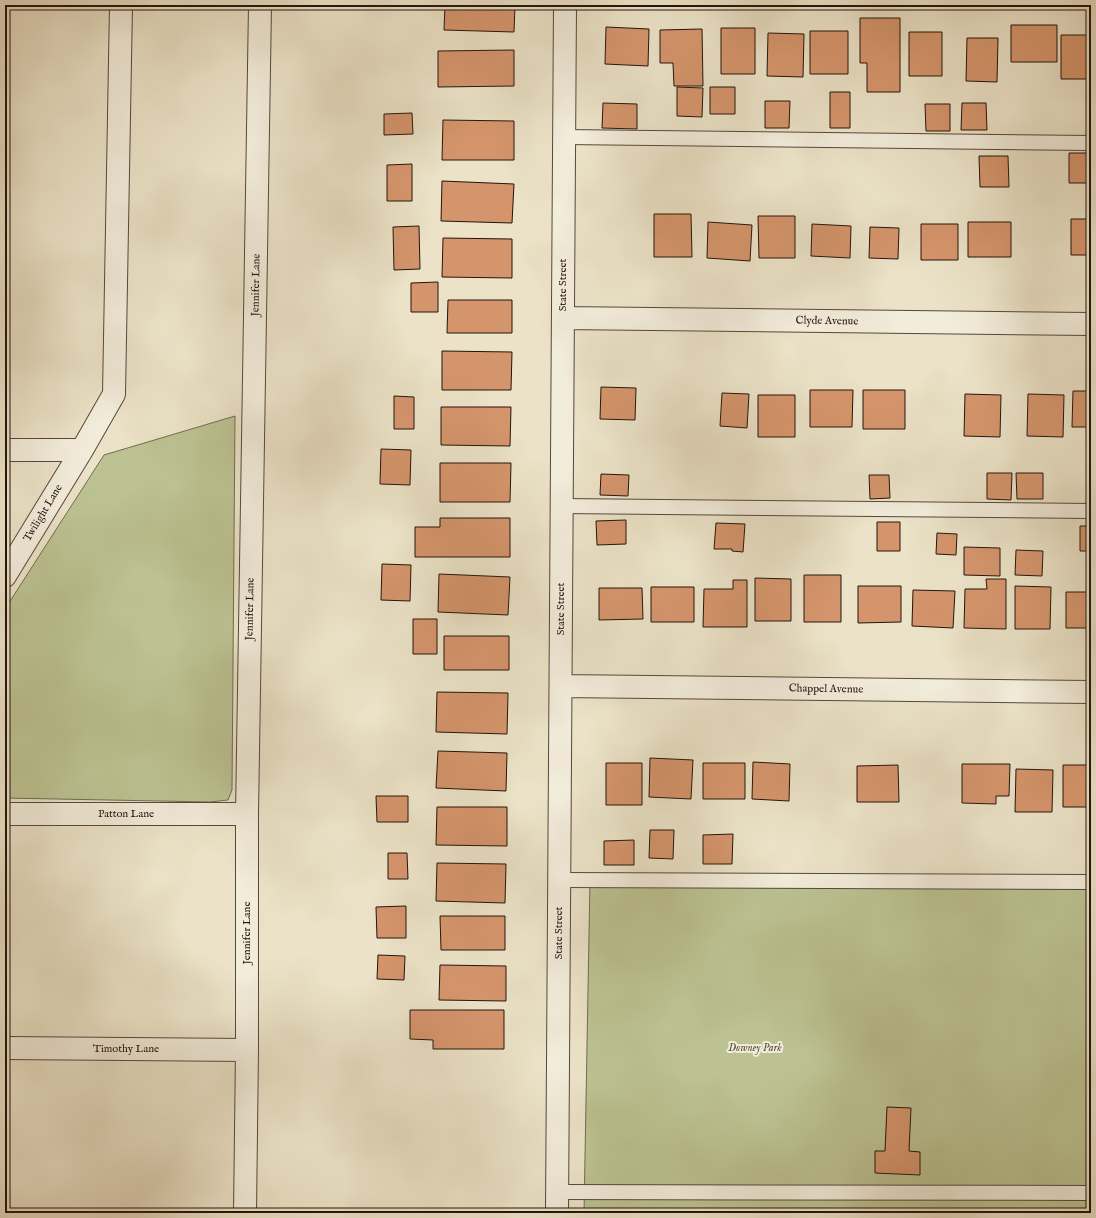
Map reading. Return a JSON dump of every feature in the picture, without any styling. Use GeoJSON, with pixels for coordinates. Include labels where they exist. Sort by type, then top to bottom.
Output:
{"type":"FeatureCollection","features":[{"type":"Feature","properties":{"kind":"street"},"geometry":{"type":"LineString","coordinates":[[5,450],[82,450],[114,394],[121,5]]}},
{"type":"Feature","properties":{"kind":"street","name":"Jennifer Lane"},"geometry":{"type":"LineString","coordinates":[[245,1213],[247,814],[260,5]]}},
{"type":"Feature","properties":{"kind":"street","name":"State Street"},"geometry":{"type":"LineString","coordinates":[[558,1202],[565,5]]}},
{"type":"Feature","properties":{"kind":"street","name":"Clyde Avenue"},"geometry":{"type":"LineString","coordinates":[[563,318],[1091,324]]}},
{"type":"Feature","properties":{"kind":"street","name":"Twilight Lane"},"geometry":{"type":"LineString","coordinates":[[5,576],[82,450]]}},
{"type":"Feature","properties":{"kind":"street","name":"Chappel Avenue"},"geometry":{"type":"LineString","coordinates":[[561,686],[1091,692]]}},
{"type":"Feature","properties":{"kind":"street","name":"Patton Lane"},"geometry":{"type":"LineString","coordinates":[[5,814],[247,814]]}},
{"type":"Feature","properties":{"kind":"street","name":"Timothy Lane"},"geometry":{"type":"LineString","coordinates":[[5,1048],[247,1050]]}},
{"type":"Feature","properties":{"kind":"lane"},"geometry":{"type":"LineString","coordinates":[[564,137],[1091,143]]}},
{"type":"Feature","properties":{"kind":"lane"},"geometry":{"type":"LineString","coordinates":[[562,506],[1091,510]]}},
{"type":"Feature","properties":{"kind":"lane"},"geometry":{"type":"LineString","coordinates":[[560,880],[1091,882]]}},
{"type":"Feature","properties":{"kind":"lane"},"geometry":{"type":"LineString","coordinates":[[558,1202],[1091,1193]]}},
{"type":"Feature","properties":{"kind":"green space"},"geometry":{"type":"Polygon","coordinates":[[[235,416],[232,790],[228,800],[210,802],[5,798],[5,609],[104,455],[235,416]]]}},
{"type":"Feature","properties":{"kind":"green space","name":"Downey Park"},"geometry":{"type":"Polygon","coordinates":[[[590,880],[1091,889],[1091,1213],[584,1213],[590,880]]]}},
{"type":"Feature","properties":{"kind":"building"},"geometry":{"type":"Polygon","coordinates":[[[445,5],[515,5],[514,32],[444,30],[445,5]]]}},
{"type":"Feature","properties":{"kind":"building"},"geometry":{"type":"Polygon","coordinates":[[[860,18],[900,18],[900,92],[867,92],[867,63],[860,63],[860,18]]]}},
{"type":"Feature","properties":{"kind":"building"},"geometry":{"type":"Polygon","coordinates":[[[1011,25],[1057,25],[1057,62],[1011,62],[1011,25]]]}},
{"type":"Feature","properties":{"kind":"building"},"geometry":{"type":"Polygon","coordinates":[[[606,27],[649,29],[648,66],[605,64],[606,27]]]}},
{"type":"Feature","properties":{"kind":"building"},"geometry":{"type":"Polygon","coordinates":[[[721,28],[755,28],[755,74],[721,74],[721,28]]]}},
{"type":"Feature","properties":{"kind":"building"},"geometry":{"type":"Polygon","coordinates":[[[702,29],[703,86],[674,86],[673,63],[660,63],[660,30],[702,29]]]}},
{"type":"Feature","properties":{"kind":"building"},"geometry":{"type":"Polygon","coordinates":[[[810,31],[848,31],[848,74],[810,74],[810,31]]]}},
{"type":"Feature","properties":{"kind":"building"},"geometry":{"type":"Polygon","coordinates":[[[909,32],[942,32],[942,76],[909,76],[909,32]]]}},
{"type":"Feature","properties":{"kind":"building"},"geometry":{"type":"Polygon","coordinates":[[[768,33],[804,34],[803,77],[767,76],[768,33]]]}},
{"type":"Feature","properties":{"kind":"building"},"geometry":{"type":"Polygon","coordinates":[[[1061,35],[1091,35],[1091,79],[1061,79],[1061,35]]]}},
{"type":"Feature","properties":{"kind":"building"},"geometry":{"type":"Polygon","coordinates":[[[967,38],[998,38],[997,82],[966,81],[967,38]]]}},
{"type":"Feature","properties":{"kind":"building"},"geometry":{"type":"Polygon","coordinates":[[[514,50],[514,86],[438,87],[438,51],[514,50]]]}},
{"type":"Feature","properties":{"kind":"building"},"geometry":{"type":"Polygon","coordinates":[[[677,87],[703,88],[702,117],[677,116],[677,87]]]}},
{"type":"Feature","properties":{"kind":"building"},"geometry":{"type":"Polygon","coordinates":[[[710,87],[735,87],[735,114],[710,114],[710,87]]]}},
{"type":"Feature","properties":{"kind":"building"},"geometry":{"type":"Polygon","coordinates":[[[830,92],[850,92],[850,128],[830,128],[830,92]]]}},
{"type":"Feature","properties":{"kind":"building"},"geometry":{"type":"Polygon","coordinates":[[[765,101],[790,101],[789,128],[765,128],[765,101]]]}},
{"type":"Feature","properties":{"kind":"building"},"geometry":{"type":"Polygon","coordinates":[[[603,103],[637,104],[637,129],[602,128],[603,103]]]}},
{"type":"Feature","properties":{"kind":"building"},"geometry":{"type":"Polygon","coordinates":[[[962,103],[986,103],[987,130],[961,130],[962,103]]]}},
{"type":"Feature","properties":{"kind":"building"},"geometry":{"type":"Polygon","coordinates":[[[925,104],[950,104],[950,131],[926,131],[925,104]]]}},
{"type":"Feature","properties":{"kind":"building"},"geometry":{"type":"Polygon","coordinates":[[[412,113],[413,134],[384,135],[384,114],[412,113]]]}},
{"type":"Feature","properties":{"kind":"building"},"geometry":{"type":"Polygon","coordinates":[[[443,120],[514,121],[514,160],[442,160],[443,120]]]}},
{"type":"Feature","properties":{"kind":"building"},"geometry":{"type":"Polygon","coordinates":[[[1069,153],[1091,153],[1091,183],[1069,183],[1069,153]]]}},
{"type":"Feature","properties":{"kind":"building"},"geometry":{"type":"Polygon","coordinates":[[[979,156],[1008,156],[1009,187],[980,187],[979,156]]]}},
{"type":"Feature","properties":{"kind":"building"},"geometry":{"type":"Polygon","coordinates":[[[412,164],[412,201],[387,201],[387,165],[412,164]]]}},
{"type":"Feature","properties":{"kind":"building"},"geometry":{"type":"Polygon","coordinates":[[[442,181],[514,184],[512,223],[441,221],[442,181]]]}},
{"type":"Feature","properties":{"kind":"building"},"geometry":{"type":"Polygon","coordinates":[[[654,214],[691,214],[692,257],[654,257],[654,214]]]}},
{"type":"Feature","properties":{"kind":"building"},"geometry":{"type":"Polygon","coordinates":[[[758,216],[795,216],[795,258],[759,258],[758,216]]]}},
{"type":"Feature","properties":{"kind":"building"},"geometry":{"type":"Polygon","coordinates":[[[1071,219],[1091,219],[1091,255],[1071,255],[1071,219]]]}},
{"type":"Feature","properties":{"kind":"building"},"geometry":{"type":"Polygon","coordinates":[[[708,222],[752,225],[750,261],[707,258],[708,222]]]}},
{"type":"Feature","properties":{"kind":"building"},"geometry":{"type":"Polygon","coordinates":[[[968,222],[1011,222],[1011,257],[968,257],[968,222]]]}},
{"type":"Feature","properties":{"kind":"building"},"geometry":{"type":"Polygon","coordinates":[[[812,224],[851,226],[850,258],[811,256],[812,224]]]}},
{"type":"Feature","properties":{"kind":"building"},"geometry":{"type":"Polygon","coordinates":[[[921,224],[958,224],[958,260],[921,260],[921,224]]]}},
{"type":"Feature","properties":{"kind":"building"},"geometry":{"type":"Polygon","coordinates":[[[419,226],[420,269],[394,270],[393,227],[419,226]]]}},
{"type":"Feature","properties":{"kind":"building"},"geometry":{"type":"Polygon","coordinates":[[[870,227],[899,228],[898,259],[869,258],[870,227]]]}},
{"type":"Feature","properties":{"kind":"building"},"geometry":{"type":"Polygon","coordinates":[[[443,238],[512,239],[512,278],[442,277],[443,238]]]}},
{"type":"Feature","properties":{"kind":"building"},"geometry":{"type":"Polygon","coordinates":[[[438,282],[438,312],[411,312],[411,283],[438,282]]]}},
{"type":"Feature","properties":{"kind":"building"},"geometry":{"type":"Polygon","coordinates":[[[448,300],[512,300],[512,333],[447,333],[448,300]]]}},
{"type":"Feature","properties":{"kind":"building"},"geometry":{"type":"Polygon","coordinates":[[[442,351],[512,352],[511,390],[442,390],[442,351]]]}},
{"type":"Feature","properties":{"kind":"building"},"geometry":{"type":"Polygon","coordinates":[[[601,387],[636,388],[635,420],[600,419],[601,387]]]}},
{"type":"Feature","properties":{"kind":"building"},"geometry":{"type":"Polygon","coordinates":[[[810,390],[853,390],[852,427],[810,427],[810,390]]]}},
{"type":"Feature","properties":{"kind":"building"},"geometry":{"type":"Polygon","coordinates":[[[863,390],[905,390],[905,429],[863,429],[863,390]]]}},
{"type":"Feature","properties":{"kind":"building"},"geometry":{"type":"Polygon","coordinates":[[[1073,391],[1091,391],[1091,427],[1072,427],[1073,391]]]}},
{"type":"Feature","properties":{"kind":"building"},"geometry":{"type":"Polygon","coordinates":[[[722,393],[749,394],[747,428],[720,426],[722,393]]]}},
{"type":"Feature","properties":{"kind":"building"},"geometry":{"type":"Polygon","coordinates":[[[965,394],[1001,395],[1000,437],[964,436],[965,394]]]}},
{"type":"Feature","properties":{"kind":"building"},"geometry":{"type":"Polygon","coordinates":[[[1028,394],[1064,395],[1063,437],[1027,436],[1028,394]]]}},
{"type":"Feature","properties":{"kind":"building"},"geometry":{"type":"Polygon","coordinates":[[[758,395],[795,395],[795,437],[758,437],[758,395]]]}},
{"type":"Feature","properties":{"kind":"building"},"geometry":{"type":"Polygon","coordinates":[[[394,396],[414,397],[414,429],[394,429],[394,396]]]}},
{"type":"Feature","properties":{"kind":"building"},"geometry":{"type":"Polygon","coordinates":[[[441,407],[511,407],[510,446],[441,445],[441,407]]]}},
{"type":"Feature","properties":{"kind":"building"},"geometry":{"type":"Polygon","coordinates":[[[381,449],[411,450],[410,485],[380,484],[381,449]]]}},
{"type":"Feature","properties":{"kind":"building"},"geometry":{"type":"Polygon","coordinates":[[[440,463],[511,463],[510,502],[440,502],[440,463]]]}},
{"type":"Feature","properties":{"kind":"building"},"geometry":{"type":"Polygon","coordinates":[[[987,473],[1012,473],[1011,500],[987,499],[987,473]]]}},
{"type":"Feature","properties":{"kind":"building"},"geometry":{"type":"Polygon","coordinates":[[[1016,473],[1043,473],[1043,499],[1017,499],[1016,473]]]}},
{"type":"Feature","properties":{"kind":"building"},"geometry":{"type":"Polygon","coordinates":[[[601,474],[629,475],[628,496],[600,495],[601,474]]]}},
{"type":"Feature","properties":{"kind":"building"},"geometry":{"type":"Polygon","coordinates":[[[869,475],[889,475],[890,498],[870,499],[869,475]]]}},
{"type":"Feature","properties":{"kind":"building"},"geometry":{"type":"Polygon","coordinates":[[[440,518],[510,518],[510,557],[415,557],[415,527],[440,527],[440,518]]]}},
{"type":"Feature","properties":{"kind":"building"},"geometry":{"type":"Polygon","coordinates":[[[626,520],[626,544],[597,545],[596,521],[626,520]]]}},
{"type":"Feature","properties":{"kind":"building"},"geometry":{"type":"Polygon","coordinates":[[[877,522],[900,522],[900,551],[877,551],[877,522]]]}},
{"type":"Feature","properties":{"kind":"building"},"geometry":{"type":"Polygon","coordinates":[[[716,523],[745,524],[743,552],[732,551],[732,549],[714,549],[716,523]]]}},
{"type":"Feature","properties":{"kind":"building"},"geometry":{"type":"Polygon","coordinates":[[[1080,526],[1091,526],[1091,551],[1080,551],[1080,526]]]}},
{"type":"Feature","properties":{"kind":"building"},"geometry":{"type":"Polygon","coordinates":[[[937,533],[957,534],[956,555],[936,554],[937,533]]]}},
{"type":"Feature","properties":{"kind":"building"},"geometry":{"type":"Polygon","coordinates":[[[964,547],[1000,548],[1000,576],[964,575],[964,547]]]}},
{"type":"Feature","properties":{"kind":"building"},"geometry":{"type":"Polygon","coordinates":[[[1016,550],[1043,551],[1042,576],[1015,575],[1016,550]]]}},
{"type":"Feature","properties":{"kind":"building"},"geometry":{"type":"Polygon","coordinates":[[[382,564],[411,565],[410,601],[381,600],[382,564]]]}},
{"type":"Feature","properties":{"kind":"building"},"geometry":{"type":"Polygon","coordinates":[[[439,574],[510,577],[508,615],[438,612],[439,574]]]}},
{"type":"Feature","properties":{"kind":"building"},"geometry":{"type":"Polygon","coordinates":[[[804,575],[841,575],[841,622],[804,622],[804,575]]]}},
{"type":"Feature","properties":{"kind":"building"},"geometry":{"type":"Polygon","coordinates":[[[755,578],[791,579],[791,621],[755,621],[755,578]]]}},
{"type":"Feature","properties":{"kind":"building"},"geometry":{"type":"Polygon","coordinates":[[[986,579],[1006,579],[1006,629],[964,628],[965,589],[987,589],[986,579]]]}},
{"type":"Feature","properties":{"kind":"building"},"geometry":{"type":"Polygon","coordinates":[[[733,580],[747,580],[747,627],[703,627],[704,589],[733,589],[733,580]]]}},
{"type":"Feature","properties":{"kind":"building"},"geometry":{"type":"Polygon","coordinates":[[[858,586],[901,586],[901,622],[858,623],[858,586]]]}},
{"type":"Feature","properties":{"kind":"building"},"geometry":{"type":"Polygon","coordinates":[[[1015,586],[1051,587],[1050,629],[1015,629],[1015,586]]]}},
{"type":"Feature","properties":{"kind":"building"},"geometry":{"type":"Polygon","coordinates":[[[651,587],[694,587],[694,622],[651,622],[651,587]]]}},
{"type":"Feature","properties":{"kind":"building"},"geometry":{"type":"Polygon","coordinates":[[[599,588],[642,588],[643,619],[599,620],[599,588]]]}},
{"type":"Feature","properties":{"kind":"building"},"geometry":{"type":"Polygon","coordinates":[[[913,590],[955,591],[953,628],[912,626],[913,590]]]}},
{"type":"Feature","properties":{"kind":"building"},"geometry":{"type":"Polygon","coordinates":[[[1066,592],[1091,592],[1091,628],[1066,628],[1066,592]]]}},
{"type":"Feature","properties":{"kind":"building"},"geometry":{"type":"Polygon","coordinates":[[[413,619],[437,619],[437,654],[413,654],[413,619]]]}},
{"type":"Feature","properties":{"kind":"building"},"geometry":{"type":"Polygon","coordinates":[[[444,636],[509,636],[509,670],[444,670],[444,636]]]}},
{"type":"Feature","properties":{"kind":"building"},"geometry":{"type":"Polygon","coordinates":[[[437,692],[508,693],[507,734],[436,732],[437,692]]]}},
{"type":"Feature","properties":{"kind":"building"},"geometry":{"type":"Polygon","coordinates":[[[438,751],[507,753],[506,791],[436,788],[438,751]]]}},
{"type":"Feature","properties":{"kind":"building"},"geometry":{"type":"Polygon","coordinates":[[[650,758],[693,760],[691,799],[649,797],[650,758]]]}},
{"type":"Feature","properties":{"kind":"building"},"geometry":{"type":"Polygon","coordinates":[[[753,762],[790,764],[789,801],[752,799],[753,762]]]}},
{"type":"Feature","properties":{"kind":"building"},"geometry":{"type":"Polygon","coordinates":[[[606,763],[642,763],[642,805],[606,805],[606,763]]]}},
{"type":"Feature","properties":{"kind":"building"},"geometry":{"type":"Polygon","coordinates":[[[703,763],[745,763],[745,799],[703,799],[703,763]]]}},
{"type":"Feature","properties":{"kind":"building"},"geometry":{"type":"Polygon","coordinates":[[[962,764],[1010,764],[1009,796],[996,796],[996,804],[962,803],[962,764]]]}},
{"type":"Feature","properties":{"kind":"building"},"geometry":{"type":"Polygon","coordinates":[[[898,765],[899,802],[857,802],[857,766],[898,765]]]}},
{"type":"Feature","properties":{"kind":"building"},"geometry":{"type":"Polygon","coordinates":[[[1063,765],[1091,765],[1091,807],[1063,807],[1063,765]]]}},
{"type":"Feature","properties":{"kind":"building"},"geometry":{"type":"Polygon","coordinates":[[[1016,769],[1053,770],[1052,812],[1015,812],[1016,769]]]}},
{"type":"Feature","properties":{"kind":"building"},"geometry":{"type":"Polygon","coordinates":[[[376,796],[408,796],[408,822],[377,822],[376,796]]]}},
{"type":"Feature","properties":{"kind":"building"},"geometry":{"type":"Polygon","coordinates":[[[437,807],[507,807],[507,846],[436,845],[437,807]]]}},
{"type":"Feature","properties":{"kind":"building"},"geometry":{"type":"Polygon","coordinates":[[[650,830],[674,830],[673,859],[649,858],[650,830]]]}},
{"type":"Feature","properties":{"kind":"building"},"geometry":{"type":"Polygon","coordinates":[[[733,834],[732,864],[703,864],[703,835],[733,834]]]}},
{"type":"Feature","properties":{"kind":"building"},"geometry":{"type":"Polygon","coordinates":[[[634,840],[634,865],[604,865],[604,841],[634,840]]]}},
{"type":"Feature","properties":{"kind":"building"},"geometry":{"type":"Polygon","coordinates":[[[388,853],[407,853],[408,879],[388,879],[388,853]]]}},
{"type":"Feature","properties":{"kind":"building"},"geometry":{"type":"Polygon","coordinates":[[[437,863],[506,864],[505,903],[436,901],[437,863]]]}},
{"type":"Feature","properties":{"kind":"building"},"geometry":{"type":"Polygon","coordinates":[[[406,906],[406,938],[377,938],[376,907],[406,906]]]}},
{"type":"Feature","properties":{"kind":"building"},"geometry":{"type":"Polygon","coordinates":[[[440,916],[505,916],[505,950],[441,950],[440,916]]]}},
{"type":"Feature","properties":{"kind":"building"},"geometry":{"type":"Polygon","coordinates":[[[378,955],[405,956],[404,980],[377,979],[378,955]]]}},
{"type":"Feature","properties":{"kind":"building"},"geometry":{"type":"Polygon","coordinates":[[[440,965],[506,966],[506,1001],[439,1000],[440,965]]]}},
{"type":"Feature","properties":{"kind":"building"},"geometry":{"type":"Polygon","coordinates":[[[410,1010],[504,1010],[504,1049],[433,1049],[433,1040],[410,1039],[410,1010]]]}},
{"type":"Feature","properties":{"kind":"building"},"geometry":{"type":"Polygon","coordinates":[[[887,1107],[911,1108],[909,1151],[920,1152],[920,1175],[875,1173],[875,1151],[885,1151],[887,1107]]]}}]}
